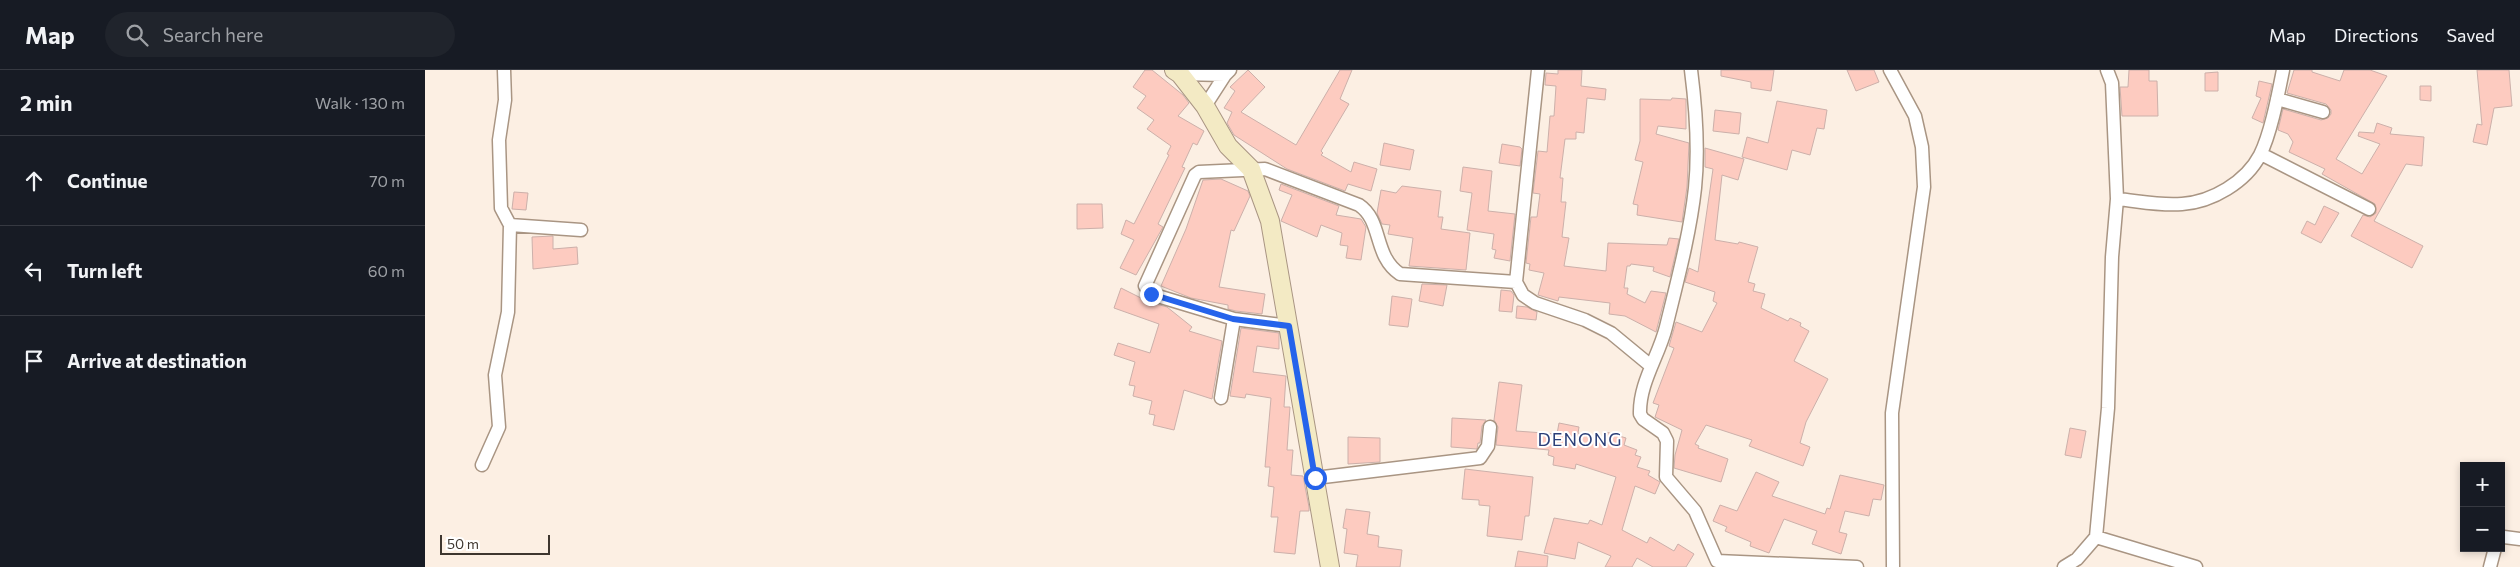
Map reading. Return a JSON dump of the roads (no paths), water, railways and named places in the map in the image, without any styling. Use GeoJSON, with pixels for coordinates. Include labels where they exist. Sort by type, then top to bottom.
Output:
{"type":"FeatureCollection","features":[{"type":"Feature","properties":{"kind":"street"},"geometry":{"type":"LineString","coordinates":[[483,465],[499,424],[495,375],[508,312],[510,225],[501,208],[499,140],[505,100],[505,70]]}},
{"type":"Feature","properties":{"kind":"street"},"geometry":{"type":"LineString","coordinates":[[1538,70],[1516,282],[1523,295],[1535,303],[1585,320],[1611,333],[1651,366]]}},
{"type":"Feature","properties":{"kind":"street"},"geometry":{"type":"LineString","coordinates":[[1691,70],[1695,105],[1695,189],[1677,283],[1664,334],[1651,366],[1640,414],[1665,435],[1667,441],[1666,477],[1695,511],[1716,564],[1857,567]]}},
{"type":"Feature","properties":{"kind":"street"},"geometry":{"type":"LineString","coordinates":[[1890,70],[1915,116],[1922,147],[1924,187],[1892,413],[1893,567]]}},
{"type":"Feature","properties":{"kind":"street"},"geometry":{"type":"LineString","coordinates":[[2064,567],[2077,559],[2096,538],[2108,408],[2113,257],[2117,199],[2112,83],[2107,70]]}},
{"type":"Feature","properties":{"kind":"street"},"geometry":{"type":"LineString","coordinates":[[2117,199],[2158,204],[2201,201],[2219,193],[2234,183],[2252,166],[2261,154],[2277,99],[2283,70]]}},
{"type":"Feature","properties":{"kind":"street"},"geometry":{"type":"LineString","coordinates":[[1177,72],[1227,72]]}},
{"type":"Feature","properties":{"kind":"street"},"geometry":{"type":"LineString","coordinates":[[1177,72],[1205,106],[1228,146],[1251,169],[1273,234],[1330,567]]}},
{"type":"Feature","properties":{"kind":"street"},"geometry":{"type":"LineString","coordinates":[[1205,106],[1227,72]]}},
{"type":"Feature","properties":{"kind":"street"},"geometry":{"type":"LineString","coordinates":[[2277,99],[2323,112]]}},
{"type":"Feature","properties":{"kind":"street"},"geometry":{"type":"LineString","coordinates":[[2261,154],[2369,209]]}},
{"type":"Feature","properties":{"kind":"street"},"geometry":{"type":"LineString","coordinates":[[1289,326],[1233,319],[1151,294],[1145,286],[1195,175],[1204,170],[1265,169],[1364,208],[1371,219],[1386,262],[1400,274],[1516,282]]}},
{"type":"Feature","properties":{"kind":"street"},"geometry":{"type":"LineString","coordinates":[[510,225],[581,230]]}},
{"type":"Feature","properties":{"kind":"street"},"geometry":{"type":"LineString","coordinates":[[1221,398],[1233,319]]}},
{"type":"Feature","properties":{"kind":"street"},"geometry":{"type":"LineString","coordinates":[[1315,478],[1480,458],[1488,446],[1490,427]]}},
{"type":"Feature","properties":{"kind":"street"},"geometry":{"type":"LineString","coordinates":[[2505,537],[2520,539]]}},
{"type":"Feature","properties":{"kind":"street"},"geometry":{"type":"LineString","coordinates":[[2096,538],[2196,567]]}},
{"type":"Feature","properties":{"kind":"street"},"geometry":{"type":"LineString","coordinates":[[2490,567],[2494,552]]}},
{"type":"Feature","properties":{"kind":"district","name":"DENONG"},"geometry":{"type":"Point","coordinates":[1580,439]}}]}
